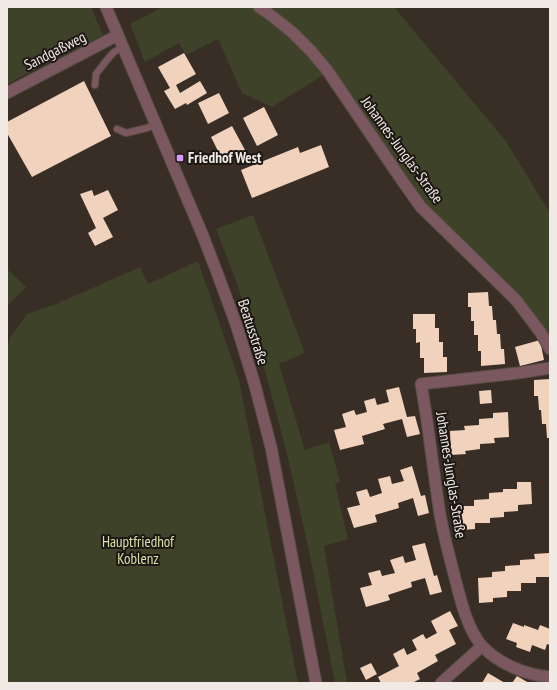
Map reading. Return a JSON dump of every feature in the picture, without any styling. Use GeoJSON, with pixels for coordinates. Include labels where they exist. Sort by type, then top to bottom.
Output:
{"type":"FeatureCollection","features":[{"type":"Feature","properties":{"kind":"street","name":"Beatusstraße"},"geometry":{"type":"LineString","coordinates":[[106,7],[185,194],[236,324],[254,382],[271,447],[316,683]]}},
{"type":"Feature","properties":{"kind":"street","name":"Johannes-Junglas-Straße"},"geometry":{"type":"LineString","coordinates":[[259,7],[292,32],[311,51],[327,70],[421,207],[516,300],[541,333],[550,349]]}},
{"type":"Feature","properties":{"kind":"street","name":"Sandgaßweg"},"geometry":{"type":"LineString","coordinates":[[7,93],[118,35]]}},
{"type":"Feature","properties":{"kind":"street","name":"Johannes-Junglas-Straße"},"geometry":{"type":"LineString","coordinates":[[550,368],[422,384],[444,537],[464,609],[473,632],[482,646],[490,654],[511,666],[533,674],[550,677]]}},
{"type":"Feature","properties":{"kind":"street"},"geometry":{"type":"LineString","coordinates":[[441,683],[482,646]]}},
{"type":"Feature","properties":{"kind":"lane"},"geometry":{"type":"LineString","coordinates":[[95,85],[96,74],[114,52],[123,47]]}},
{"type":"Feature","properties":{"kind":"lane"},"geometry":{"type":"LineString","coordinates":[[117,128],[126,133],[147,128],[156,124]]}},
{"type":"Feature","properties":{"kind":"green space"},"geometry":{"type":"Polygon","coordinates":[[[7,7],[91,7],[103,35],[7,84],[7,7]]]}},
{"type":"Feature","properties":{"kind":"green space"},"geometry":{"type":"Polygon","coordinates":[[[163,7],[253,7],[289,34],[325,74],[272,107],[242,93],[218,39],[186,55],[179,43],[145,62],[130,24],[163,7]]]}},
{"type":"Feature","properties":{"kind":"green space"},"geometry":{"type":"Polygon","coordinates":[[[268,7],[394,7],[505,140],[550,213],[550,339],[413,190],[328,64],[268,7]]]}},
{"type":"Feature","properties":{"kind":"green space"},"geometry":{"type":"Polygon","coordinates":[[[253,215],[305,353],[279,364],[305,450],[329,442],[340,481],[335,484],[348,539],[324,546],[347,683],[335,683],[309,551],[288,458],[265,371],[234,275],[216,229],[253,215]]]}},
{"type":"Feature","properties":{"kind":"green space","name":"Hauptfriedhof Koblenz"},"geometry":{"type":"Polygon","coordinates":[[[198,261],[239,380],[298,683],[7,683],[7,348],[11,336],[27,314],[56,304],[140,267],[148,284],[198,261]]]}},
{"type":"Feature","properties":{"kind":"green space"},"geometry":{"type":"Polygon","coordinates":[[[7,269],[26,287],[7,306],[7,269]]]}},
{"type":"Feature","properties":{"kind":"building"},"geometry":{"type":"Polygon","coordinates":[[[184,53],[196,74],[176,85],[180,93],[200,81],[207,93],[187,105],[186,103],[175,109],[164,91],[170,88],[158,67],[184,53]]]}},
{"type":"Feature","properties":{"kind":"building"},"geometry":{"type":"Polygon","coordinates":[[[84,81],[111,136],[32,177],[7,133],[7,122],[84,81]]]}},
{"type":"Feature","properties":{"kind":"building"},"geometry":{"type":"Polygon","coordinates":[[[219,93],[229,113],[208,124],[198,103],[219,93]]]}},
{"type":"Feature","properties":{"kind":"building"},"geometry":{"type":"Polygon","coordinates":[[[264,107],[278,135],[257,146],[243,118],[264,107]]]}},
{"type":"Feature","properties":{"kind":"building"},"geometry":{"type":"Polygon","coordinates":[[[232,126],[245,150],[223,161],[211,137],[232,126]]]}},
{"type":"Feature","properties":{"kind":"building"},"geometry":{"type":"Polygon","coordinates":[[[321,145],[329,167],[252,198],[241,170],[298,147],[300,153],[321,145]]]}},
{"type":"Feature","properties":{"kind":"building"},"geometry":{"type":"Polygon","coordinates":[[[92,190],[94,196],[108,190],[118,210],[103,218],[113,237],[95,246],[88,233],[96,228],[80,194],[92,190]]]}},
{"type":"Feature","properties":{"kind":"building"},"geometry":{"type":"Polygon","coordinates":[[[488,292],[489,306],[492,306],[493,320],[496,320],[497,334],[500,334],[501,349],[504,349],[505,364],[481,366],[481,351],[478,351],[478,335],[474,335],[474,321],[471,321],[471,307],[468,307],[468,293],[488,292]]]}},
{"type":"Feature","properties":{"kind":"building"},"geometry":{"type":"Polygon","coordinates":[[[413,314],[435,314],[435,328],[439,328],[439,342],[443,342],[443,357],[447,357],[447,372],[424,373],[424,358],[420,358],[420,342],[416,343],[416,329],[413,329],[413,314]]]}},
{"type":"Feature","properties":{"kind":"building"},"geometry":{"type":"Polygon","coordinates":[[[540,340],[544,360],[520,366],[515,347],[540,340]]]}},
{"type":"Feature","properties":{"kind":"building"},"geometry":{"type":"Polygon","coordinates":[[[550,379],[550,438],[547,438],[546,424],[542,424],[541,410],[539,410],[538,396],[534,396],[534,380],[550,379]]]}},
{"type":"Feature","properties":{"kind":"building"},"geometry":{"type":"Polygon","coordinates":[[[399,387],[407,417],[415,416],[420,434],[407,437],[402,419],[383,424],[385,429],[362,436],[364,444],[340,450],[334,430],[346,427],[342,414],[354,410],[356,415],[367,412],[364,401],[375,398],[377,405],[389,402],[386,390],[399,387]]]}},
{"type":"Feature","properties":{"kind":"building"},"geometry":{"type":"Polygon","coordinates":[[[491,390],[492,403],[480,404],[479,391],[491,390]]]}},
{"type":"Feature","properties":{"kind":"building"},"geometry":{"type":"Polygon","coordinates":[[[508,412],[509,437],[494,438],[495,443],[480,444],[480,449],[465,451],[466,454],[451,455],[450,431],[465,430],[464,426],[479,425],[479,419],[493,418],[493,413],[508,412]]]}},
{"type":"Feature","properties":{"kind":"building"},"geometry":{"type":"Polygon","coordinates":[[[412,466],[421,496],[425,495],[429,513],[418,516],[413,498],[398,503],[399,508],[375,515],[377,522],[354,528],[347,508],[360,505],[356,492],[367,489],[370,497],[382,493],[378,479],[390,476],[392,484],[404,481],[400,470],[412,466]]]}},
{"type":"Feature","properties":{"kind":"building"},"geometry":{"type":"Polygon","coordinates":[[[517,482],[531,482],[532,504],[518,505],[518,511],[504,512],[504,517],[490,518],[490,523],[475,523],[475,529],[462,530],[460,506],[474,506],[474,500],[489,499],[489,493],[503,492],[503,489],[517,489],[517,482]]]}},
{"type":"Feature","properties":{"kind":"building"},"geometry":{"type":"Polygon","coordinates":[[[425,543],[434,576],[437,575],[442,592],[430,595],[425,578],[411,582],[412,587],[388,595],[390,600],[366,607],[360,588],[372,585],[368,573],[380,570],[382,576],[395,573],[390,560],[403,556],[405,563],[416,560],[412,546],[425,543]]]}},
{"type":"Feature","properties":{"kind":"building"},"geometry":{"type":"Polygon","coordinates":[[[549,553],[550,577],[536,577],[536,583],[521,583],[521,591],[507,591],[507,597],[493,598],[493,602],[479,603],[478,578],[492,577],[492,572],[505,571],[505,566],[520,565],[520,560],[535,559],[534,554],[549,553]]]}},
{"type":"Feature","properties":{"kind":"building"},"geometry":{"type":"Polygon","coordinates":[[[450,611],[458,626],[449,630],[456,644],[435,655],[438,661],[417,673],[420,679],[412,683],[381,683],[378,677],[399,666],[393,654],[404,648],[407,655],[417,650],[412,640],[423,634],[426,639],[437,633],[431,621],[450,611]]]}},
{"type":"Feature","properties":{"kind":"building"},"geometry":{"type":"Polygon","coordinates":[[[513,623],[538,630],[540,625],[550,629],[550,645],[547,644],[545,650],[532,645],[530,652],[516,647],[517,643],[506,639],[513,623]]]}},
{"type":"Feature","properties":{"kind":"building"},"geometry":{"type":"Polygon","coordinates":[[[371,663],[377,674],[366,680],[360,668],[371,663]]]}},
{"type":"Feature","properties":{"kind":"building"},"geometry":{"type":"Polygon","coordinates":[[[488,673],[505,683],[482,683],[488,673]]]}},
{"type":"Feature","properties":{"kind":"building"},"geometry":{"type":"Polygon","coordinates":[[[517,676],[529,683],[512,683],[517,676]]]}},
{"type":"Feature","properties":{"kind":"place","name":"Friedhof West"},"geometry":{"type":"Point","coordinates":[180,158]}}]}
